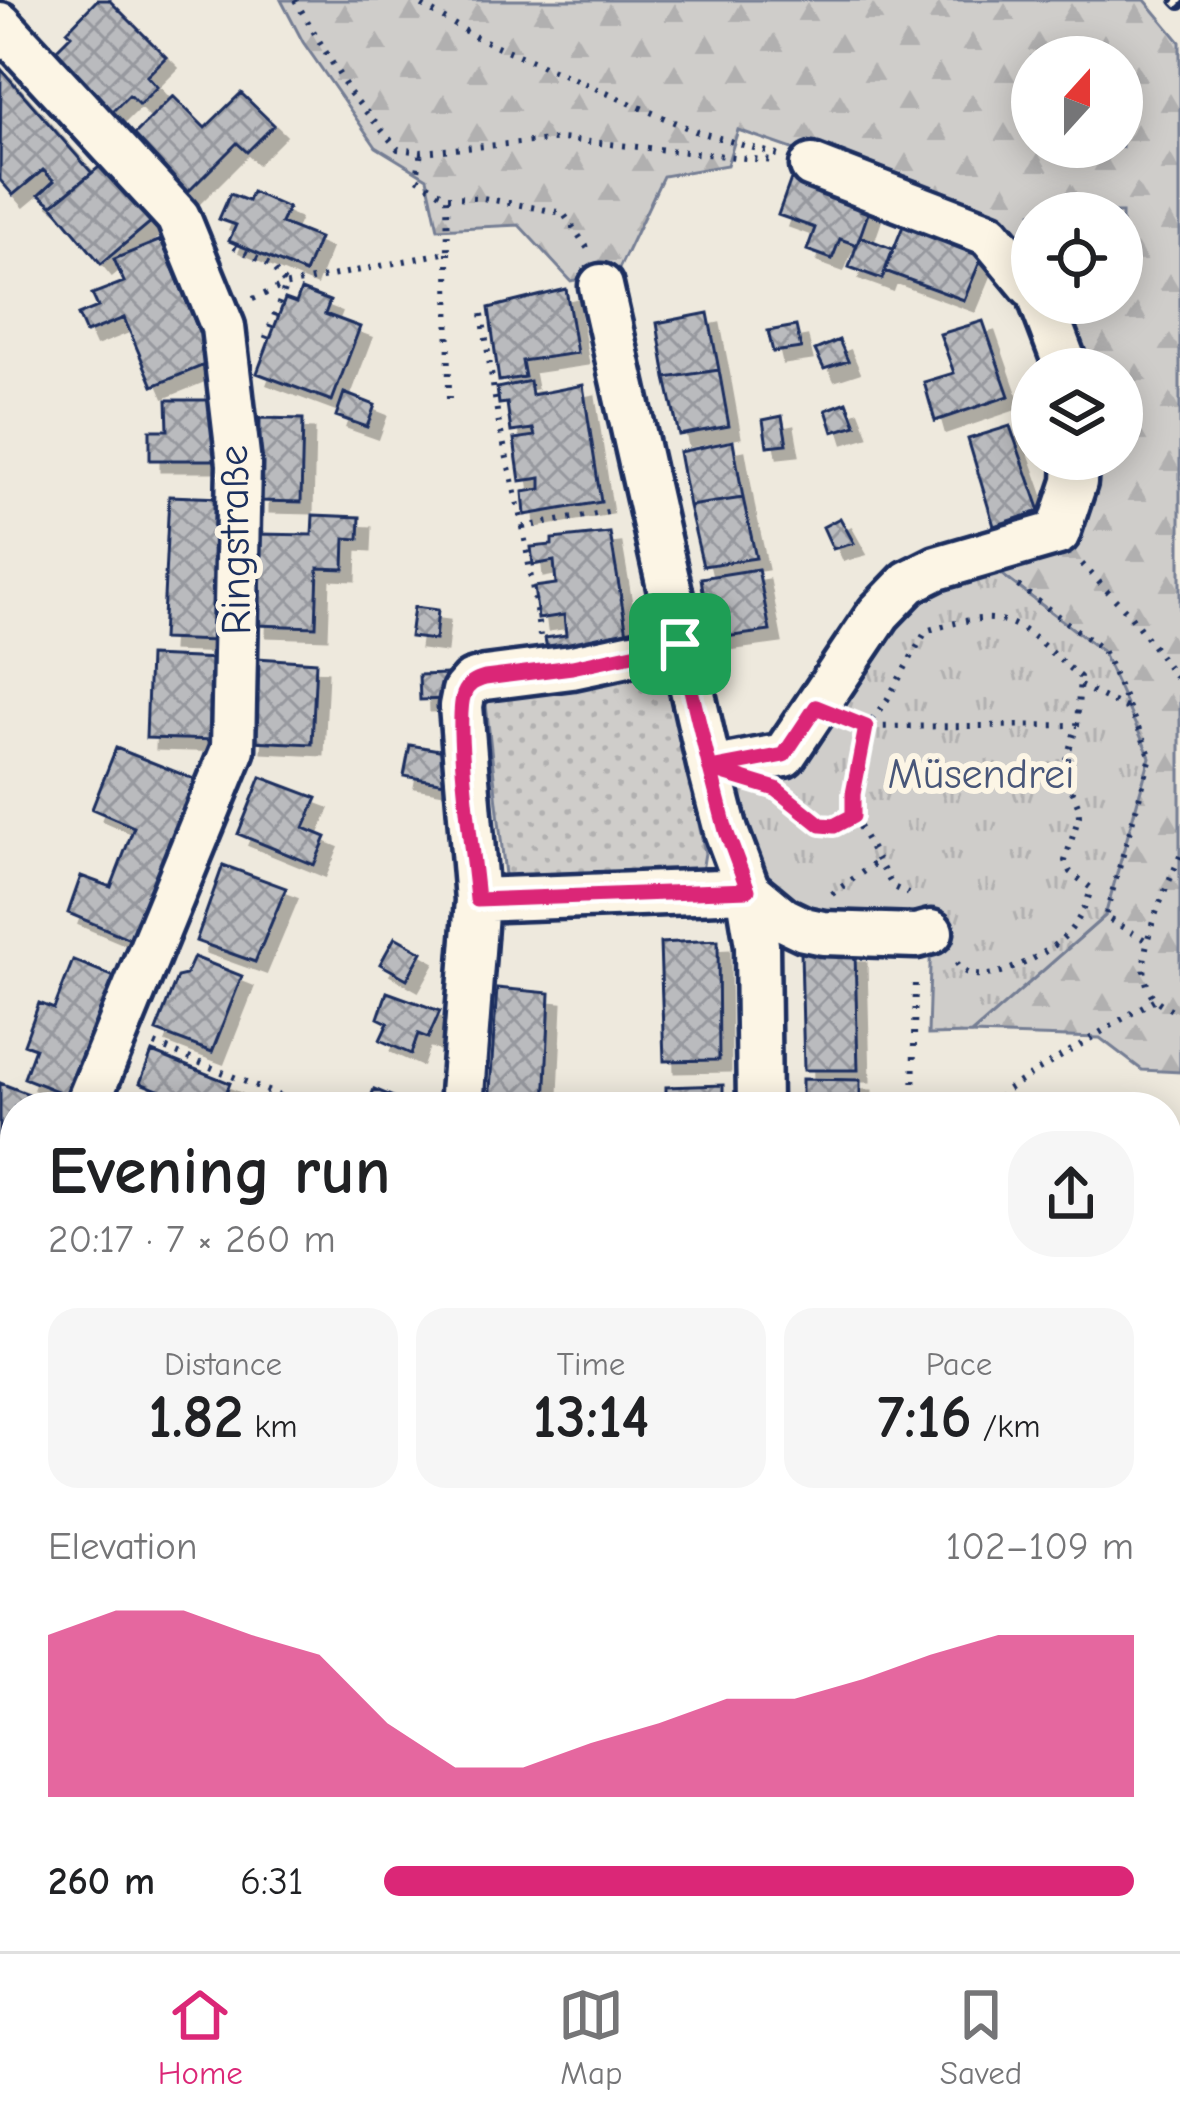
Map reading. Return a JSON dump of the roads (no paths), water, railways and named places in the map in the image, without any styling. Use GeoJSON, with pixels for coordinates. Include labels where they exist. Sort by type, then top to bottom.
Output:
{"type":"FeatureCollection","features":[{"type":"Feature","properties":{"kind":"street","name":"Ringstraße"},"geometry":{"type":"LineString","coordinates":[[0,24],[178,217],[224,327],[239,464],[233,748],[92,1092]]}},
{"type":"Feature","properties":{"kind":"street"},"geometry":{"type":"LineString","coordinates":[[812,166],[989,234],[1011,261]]}},
{"type":"Feature","properties":{"kind":"street"},"geometry":{"type":"LineString","coordinates":[[595,267],[636,428],[710,769],[748,890],[757,945],[759,1092]]}},
{"type":"Feature","properties":{"kind":"street"},"geometry":{"type":"LineString","coordinates":[[710,769],[784,755],[898,592],[937,568],[1058,532],[1076,480]]}},
{"type":"Feature","properties":{"kind":"street"},"geometry":{"type":"LineString","coordinates":[[462,1092],[477,900],[460,723],[464,692],[472,682],[485,678],[572,667],[680,644]]}},
{"type":"Feature","properties":{"kind":"street"},"geometry":{"type":"LineString","coordinates":[[477,900],[748,890],[783,920],[823,933],[930,926]]}},
{"type":"Feature","properties":{"kind":"railway"},"geometry":{"type":"LineString","coordinates":[[1176,0],[1180,4]]}},
{"type":"Feature","properties":{"kind":"park label","name":"Müsendrei"},"geometry":{"type":"Point","coordinates":[981,774]}}]}
